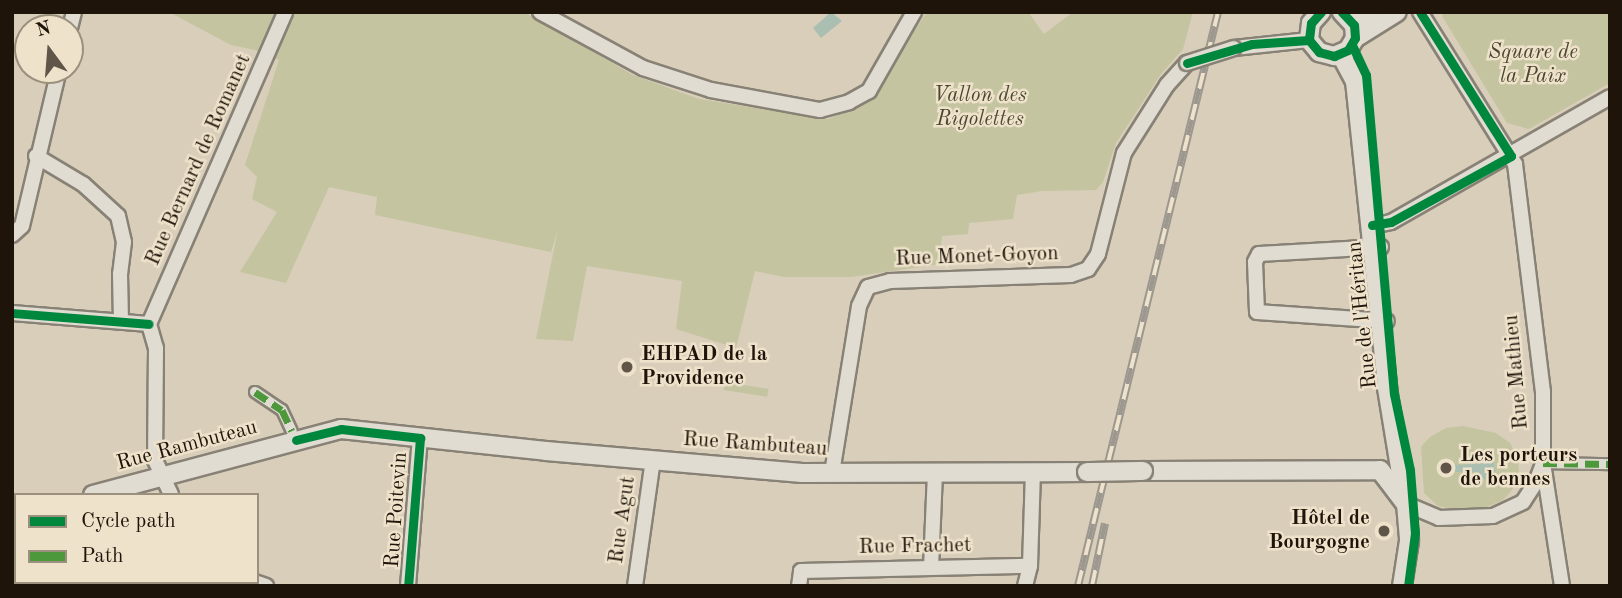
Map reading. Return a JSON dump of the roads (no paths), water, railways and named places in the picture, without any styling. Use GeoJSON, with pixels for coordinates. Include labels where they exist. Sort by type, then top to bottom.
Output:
{"type":"FeatureCollection","features":[{"type":"Feature","properties":{"kind":"street","name":"Rue Bernard de Romanet"},"geometry":{"type":"LineString","coordinates":[[149,324],[285,12]]}},
{"type":"Feature","properties":{"kind":"street"},"geometry":{"type":"LineString","coordinates":[[540,12],[643,68],[711,90],[820,110],[869,91],[914,12]]}},
{"type":"Feature","properties":{"kind":"street"},"geometry":{"type":"LineString","coordinates":[[1355,38],[1347,15],[1373,12]]}},
{"type":"Feature","properties":{"kind":"street"},"geometry":{"type":"LineString","coordinates":[[1312,22],[1319,52],[1334,57],[1341,55],[1355,38],[1397,12]]}},
{"type":"Feature","properties":{"kind":"street"},"geometry":{"type":"LineString","coordinates":[[1420,12],[1511,156]]}},
{"type":"Feature","properties":{"kind":"street","name":"Rue Monet-Goyon"},"geometry":{"type":"LineString","coordinates":[[832,473],[859,306],[868,287],[880,282],[1071,275],[1088,269],[1098,254],[1124,153],[1167,85],[1187,63],[1234,48],[1275,42],[1312,22]]}},
{"type":"Feature","properties":{"kind":"street","name":"Rue de l'Héritan"},"geometry":{"type":"LineString","coordinates":[[1341,55],[1355,81],[1377,248],[1385,321],[1389,401],[1406,504],[1409,541],[1402,586]]}},
{"type":"Feature","properties":{"kind":"street"},"geometry":{"type":"LineString","coordinates":[[12,234],[22,226],[36,156],[55,84]]}},
{"type":"Feature","properties":{"kind":"street"},"geometry":{"type":"LineString","coordinates":[[1372,226],[1391,222],[1511,156],[1610,97]]}},
{"type":"Feature","properties":{"kind":"street"},"geometry":{"type":"LineString","coordinates":[[36,156],[83,184],[118,216],[124,242],[120,274],[121,321]]}},
{"type":"Feature","properties":{"kind":"street","name":"Rue Mathieu"},"geometry":{"type":"LineString","coordinates":[[1511,156],[1515,164],[1543,392],[1543,463],[1562,586]]}},
{"type":"Feature","properties":{"kind":"street"},"geometry":{"type":"LineString","coordinates":[[1377,248],[1259,254],[1255,262],[1257,312],[1385,321]]}},
{"type":"Feature","properties":{"kind":"street"},"geometry":{"type":"LineString","coordinates":[[12,313],[149,324],[156,348],[155,460],[171,493]]}},
{"type":"Feature","properties":{"kind":"street"},"geometry":{"type":"LineString","coordinates":[[255,392],[282,410],[292,431]]}},
{"type":"Feature","properties":{"kind":"street"},"geometry":{"type":"LineString","coordinates":[[1406,504],[1439,517],[1493,516],[1523,502],[1536,482],[1543,463],[1539,440],[1531,425]]}},
{"type":"Feature","properties":{"kind":"street","name":"Rue Rambuteau"},"geometry":{"type":"LineString","coordinates":[[100,493],[341,429],[653,460],[832,473],[1380,470],[1406,504]]}},
{"type":"Feature","properties":{"kind":"street","name":"Rue Poitevin"},"geometry":{"type":"LineString","coordinates":[[408,586],[420,438]]}},
{"type":"Feature","properties":{"kind":"street","name":"Rue Agut"},"geometry":{"type":"LineString","coordinates":[[635,586],[653,460]]}},
{"type":"Feature","properties":{"kind":"street"},"geometry":{"type":"LineString","coordinates":[[1543,463],[1610,464]]}},
{"type":"Feature","properties":{"kind":"street"},"geometry":{"type":"LineString","coordinates":[[1025,586],[1030,566],[1033,472]]}},
{"type":"Feature","properties":{"kind":"street"},"geometry":{"type":"LineString","coordinates":[[932,568],[934,474]]}},
{"type":"Feature","properties":{"kind":"street","name":"Rue Frachet"},"geometry":{"type":"LineString","coordinates":[[800,578],[932,568],[1030,566]]}},
{"type":"Feature","properties":{"kind":"railway"},"geometry":{"type":"LineString","coordinates":[[1078,586],[1218,12]]}},
{"type":"Feature","properties":{"kind":"railway"},"geometry":{"type":"LineString","coordinates":[[1092,586],[1105,523]]}},
{"type":"Feature","properties":{"kind":"place","name":"EHPAD de la Providence"},"geometry":{"type":"Point","coordinates":[627,367]}},
{"type":"Feature","properties":{"kind":"place","name":"Les porteurs de bennes"},"geometry":{"type":"Point","coordinates":[1446,468]}},
{"type":"Feature","properties":{"kind":"place","name":"Hôtel de Bourgogne"},"geometry":{"type":"Point","coordinates":[1384,531]}},
{"type":"Feature","properties":{"kind":"park label","name":"Square de la Paix"},"geometry":{"type":"Point","coordinates":[1533,65]}},
{"type":"Feature","properties":{"kind":"park label","name":"Vallon des Rigolettes"},"geometry":{"type":"Point","coordinates":[980,108]}}]}
